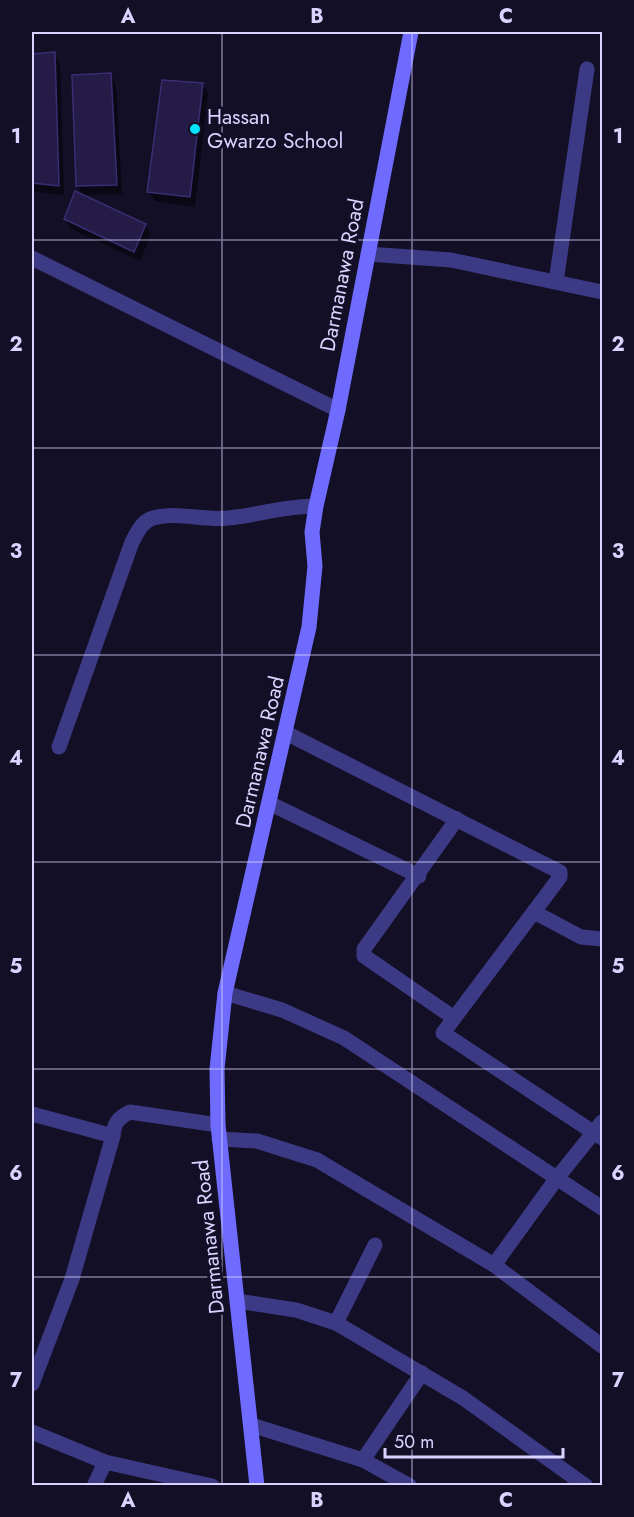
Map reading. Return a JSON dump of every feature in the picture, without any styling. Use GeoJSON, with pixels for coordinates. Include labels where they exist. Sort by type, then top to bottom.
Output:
{"type":"FeatureCollection","features":[{"type":"Feature","properties":{"kind":"street","name":"Darmanawa Road"},"geometry":{"type":"LineString","coordinates":[[257,1485],[218,1132],[217,1069],[225,993],[309,627],[315,566],[312,532],[316,506],[338,410],[411,32]]}},
{"type":"Feature","properties":{"kind":"street"},"geometry":{"type":"LineString","coordinates":[[556,282],[587,69]]}},
{"type":"Feature","properties":{"kind":"street"},"geometry":{"type":"LineString","coordinates":[[368,254],[451,260],[603,292]]}},
{"type":"Feature","properties":{"kind":"street"},"geometry":{"type":"LineString","coordinates":[[32,258],[338,410]]}},
{"type":"Feature","properties":{"kind":"street"},"geometry":{"type":"LineString","coordinates":[[59,747],[132,542],[141,527],[151,519],[173,515],[226,518],[286,506],[316,506]]}},
{"type":"Feature","properties":{"kind":"street"},"geometry":{"type":"LineString","coordinates":[[286,733],[560,872],[560,877],[443,1032],[600,1131],[557,1178],[494,1265]]}},
{"type":"Feature","properties":{"kind":"street"},"geometry":{"type":"LineString","coordinates":[[269,803],[419,876]]}},
{"type":"Feature","properties":{"kind":"street"},"geometry":{"type":"LineString","coordinates":[[454,1018],[364,956],[364,949],[419,876],[457,819]]}},
{"type":"Feature","properties":{"kind":"street"},"geometry":{"type":"LineString","coordinates":[[534,912],[581,937],[603,939]]}},
{"type":"Feature","properties":{"kind":"street"},"geometry":{"type":"LineString","coordinates":[[225,993],[282,1010],[326,1028],[603,1208]]}},
{"type":"Feature","properties":{"kind":"street"},"geometry":{"type":"LineString","coordinates":[[32,1383],[72,1279],[113,1136],[114,1125],[122,1116],[130,1112],[257,1141],[317,1160],[494,1265],[603,1346]]}},
{"type":"Feature","properties":{"kind":"street"},"geometry":{"type":"LineString","coordinates":[[32,1114],[113,1136]]}},
{"type":"Feature","properties":{"kind":"street"},"geometry":{"type":"LineString","coordinates":[[336,1323],[375,1245]]}},
{"type":"Feature","properties":{"kind":"street"},"geometry":{"type":"LineString","coordinates":[[237,1300],[296,1310],[336,1323],[462,1398],[586,1485]]}},
{"type":"Feature","properties":{"kind":"street"},"geometry":{"type":"LineString","coordinates":[[363,1460],[422,1373]]}},
{"type":"Feature","properties":{"kind":"street"},"geometry":{"type":"LineString","coordinates":[[251,1425],[363,1460],[410,1485]]}},
{"type":"Feature","properties":{"kind":"street"},"geometry":{"type":"LineString","coordinates":[[32,1432],[105,1462],[212,1485]]}},
{"type":"Feature","properties":{"kind":"street"},"geometry":{"type":"LineString","coordinates":[[94,1485],[105,1462]]}},
{"type":"Feature","properties":{"kind":"building"},"geometry":{"type":"Polygon","coordinates":[[[55,52],[59,186],[32,183],[32,54],[55,52]]]}},
{"type":"Feature","properties":{"kind":"building"},"geometry":{"type":"Polygon","coordinates":[[[111,73],[117,185],[76,186],[72,75],[111,73]]]}},
{"type":"Feature","properties":{"kind":"building"},"geometry":{"type":"Polygon","coordinates":[[[162,80],[203,83],[190,197],[147,192],[162,80]]]}},
{"type":"Feature","properties":{"kind":"building"},"geometry":{"type":"Polygon","coordinates":[[[75,191],[146,224],[134,252],[64,219],[75,191]]]}},
{"type":"Feature","properties":{"kind":"place","name":"Hassan Gwarzo School"},"geometry":{"type":"Point","coordinates":[195,129]}}]}
